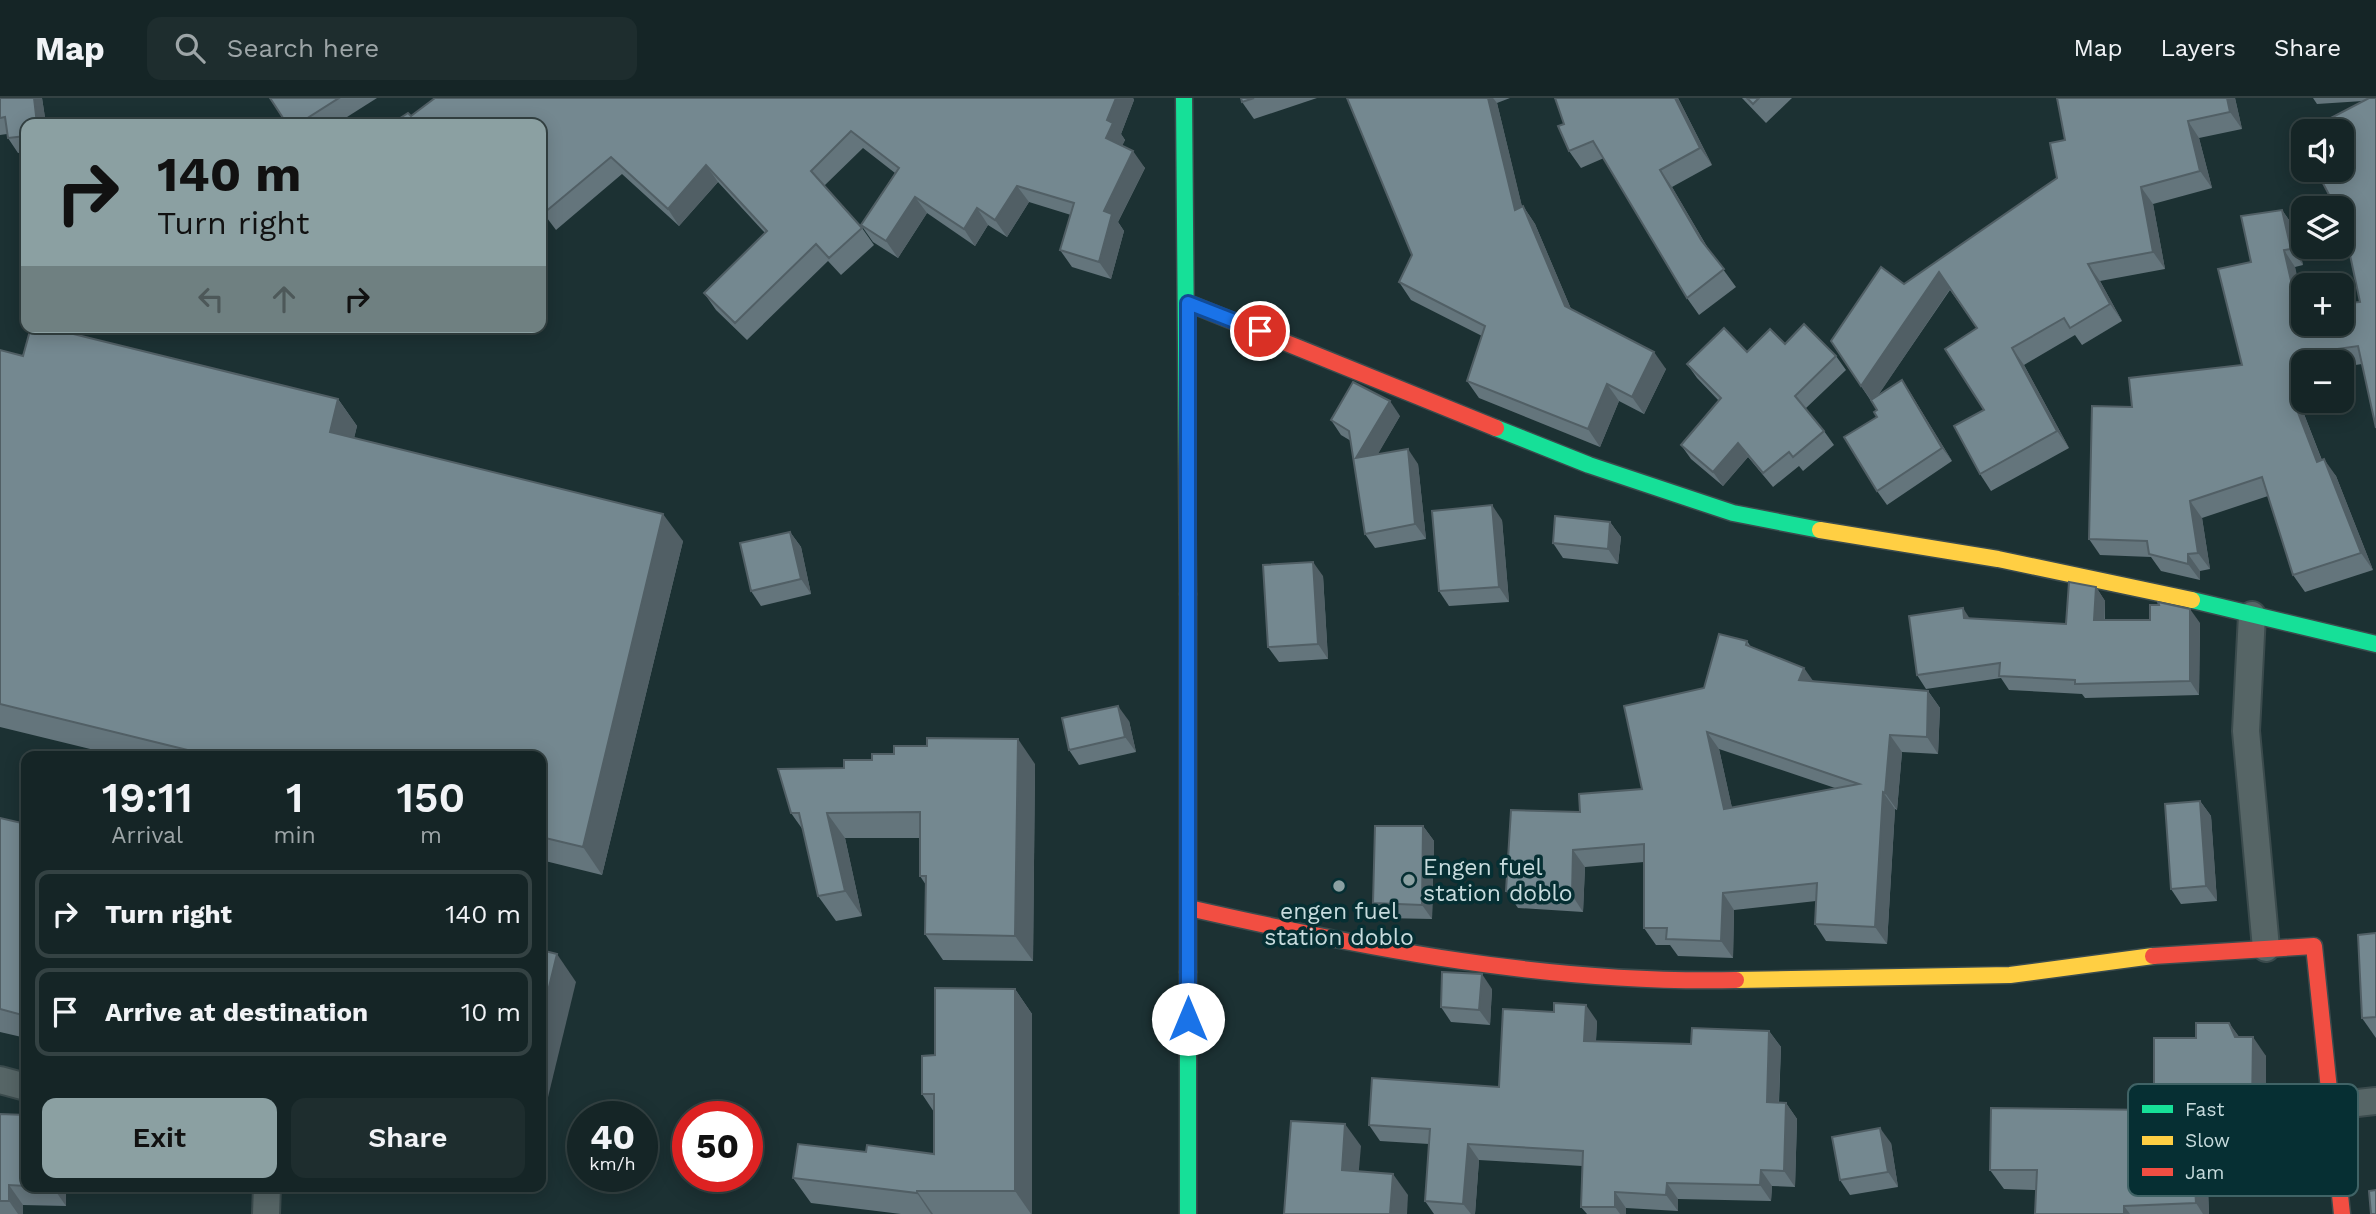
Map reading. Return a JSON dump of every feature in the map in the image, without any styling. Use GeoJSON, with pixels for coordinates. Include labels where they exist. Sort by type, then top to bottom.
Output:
{"type":"FeatureCollection","features":[{"type":"Feature","properties":{"kind":"street"},"geometry":{"type":"LineString","coordinates":[[1184,98],[1188,303],[1188,1214]]}},
{"type":"Feature","properties":{"kind":"street"},"geometry":{"type":"LineString","coordinates":[[1188,303],[1589,465],[1733,513],[1884,543],[1997,559],[2121,583],[2376,644]]}},
{"type":"Feature","properties":{"kind":"street"},"geometry":{"type":"LineString","coordinates":[[2252,615],[2245,731],[2266,948]]}},
{"type":"Feature","properties":{"kind":"street"},"geometry":{"type":"LineString","coordinates":[[1189,908],[1331,940],[1506,969],[1697,981],[2010,975],[2137,957],[2314,946],[2329,1084]]}},
{"type":"Feature","properties":{"kind":"street"},"geometry":{"type":"LineString","coordinates":[[0,1080],[21,1086]]}},
{"type":"Feature","properties":{"kind":"street"},"geometry":{"type":"LineString","coordinates":[[2358,1103],[2376,1101]]}},
{"type":"Feature","properties":{"kind":"street"},"geometry":{"type":"LineString","coordinates":[[266,1214],[267,1192]]}},
{"type":"Feature","properties":{"kind":"street"},"geometry":{"type":"LineString","coordinates":[[2340,1196],[2342,1214]]}},
{"type":"Feature","properties":{"kind":"building"},"geometry":{"type":"Polygon","coordinates":[[[0,98],[34,98],[36,119],[21,119],[21,137],[8,138],[5,117],[0,118],[0,98]]]}},
{"type":"Feature","properties":{"kind":"building"},"geometry":{"type":"Polygon","coordinates":[[[270,98],[339,98],[306,119],[284,119],[270,98]]]}},
{"type":"Feature","properties":{"kind":"building"},"geometry":{"type":"Polygon","coordinates":[[[435,98],[1116,98],[1107,120],[1113,123],[1106,138],[1133,151],[1104,211],[1112,214],[1099,262],[1060,250],[1074,203],[1017,186],[995,220],[977,208],[964,229],[915,197],[886,241],[861,225],[899,168],[851,131],[811,171],[862,228],[829,258],[816,244],[735,323],[704,293],[767,231],[706,165],[668,209],[611,157],[546,211],[546,119],[399,119],[408,113],[411,116],[435,98]]]}},
{"type":"Feature","properties":{"kind":"building"},"geometry":{"type":"Polygon","coordinates":[[[1347,98],[1488,98],[1515,210],[1523,206],[1565,306],[1654,352],[1632,397],[1607,384],[1588,429],[1467,381],[1485,326],[1399,282],[1412,255],[1347,98]]]}},
{"type":"Feature","properties":{"kind":"building"},"geometry":{"type":"Polygon","coordinates":[[[1555,98],[1675,98],[1700,148],[1660,170],[1701,240],[1724,269],[1687,298],[1593,141],[1569,151],[1558,126],[1564,124],[1555,98]]]}},
{"type":"Feature","properties":{"kind":"building"},"geometry":{"type":"Polygon","coordinates":[[[1747,98],[1759,98],[1753,104],[1747,98]]]}},
{"type":"Feature","properties":{"kind":"building"},"geometry":{"type":"Polygon","coordinates":[[[2057,98],[2227,98],[2230,112],[2188,121],[2200,171],[2141,187],[2153,252],[2088,264],[2110,304],[2070,328],[2064,318],[2012,348],[2057,431],[1980,474],[1954,426],[1984,410],[1945,349],[1977,328],[1939,272],[1861,386],[1831,341],[1881,267],[1904,284],[2057,178],[2050,143],[2065,140],[2057,98]]]}},
{"type":"Feature","properties":{"kind":"building"},"geometry":{"type":"Polygon","coordinates":[[[2369,98],[2376,98],[2376,428],[2358,346],[2330,350],[2291,350],[2291,413],[2298,413],[2317,462],[2324,459],[2361,553],[2293,575],[2262,477],[2190,501],[2198,553],[2188,554],[2188,564],[2149,554],[2147,541],[2089,539],[2092,406],[2132,407],[2129,378],[2242,365],[2218,269],[2251,262],[2241,216],[2282,210],[2291,249],[2284,250],[2291,280],[2291,336],[2354,336],[2354,303],[2360,302],[2351,259],[2354,259],[2354,196],[2330,196],[2322,182],[2354,182],[2354,119],[2329,119],[2369,98]]]}},
{"type":"Feature","properties":{"kind":"building"},"geometry":{"type":"Polygon","coordinates":[[[1804,324],[1836,356],[1795,396],[1824,431],[1793,457],[1789,452],[1763,473],[1738,443],[1713,472],[1681,445],[1721,398],[1687,364],[1724,328],[1747,352],[1770,329],[1785,344],[1804,324]]]}},
{"type":"Feature","properties":{"kind":"building"},"geometry":{"type":"Polygon","coordinates":[[[29,333],[69,333],[338,399],[330,432],[663,514],[583,847],[546,838],[546,751],[192,751],[0,704],[0,350],[23,356],[29,333]]]}},
{"type":"Feature","properties":{"kind":"building"},"geometry":{"type":"Polygon","coordinates":[[[1902,380],[1942,448],[1877,491],[1844,437],[1877,417],[1874,412],[1877,410],[1871,400],[1902,380]]]}},
{"type":"Feature","properties":{"kind":"building"},"geometry":{"type":"Polygon","coordinates":[[[1353,382],[1390,401],[1356,458],[1408,449],[1415,524],[1365,534],[1349,431],[1331,420],[1353,382]]]}},
{"type":"Feature","properties":{"kind":"building"},"geometry":{"type":"Polygon","coordinates":[[[1492,505],[1499,587],[1439,591],[1432,511],[1492,505]]]}},
{"type":"Feature","properties":{"kind":"building"},"geometry":{"type":"Polygon","coordinates":[[[1555,516],[1610,522],[1608,549],[1553,543],[1555,516]]]}},
{"type":"Feature","properties":{"kind":"building"},"geometry":{"type":"Polygon","coordinates":[[[790,532],[801,579],[751,591],[740,543],[790,532]]]}},
{"type":"Feature","properties":{"kind":"building"},"geometry":{"type":"Polygon","coordinates":[[[1313,562],[1318,644],[1268,647],[1263,565],[1313,562]]]}},
{"type":"Feature","properties":{"kind":"building"},"geometry":{"type":"Polygon","coordinates":[[[2069,582],[2096,587],[2094,620],[2150,620],[2150,605],[2159,605],[2158,602],[2190,609],[2190,681],[2075,684],[2075,680],[1999,676],[2000,663],[1917,675],[1909,616],[1963,608],[1964,618],[2066,624],[2069,582]]]}},
{"type":"Feature","properties":{"kind":"building"},"geometry":{"type":"Polygon","coordinates":[[[1719,634],[1747,641],[1746,645],[1804,668],[1799,680],[1928,691],[1927,737],[1890,735],[1885,793],[1883,792],[1875,927],[1815,924],[1817,883],[1723,893],[1721,941],[1666,939],[1667,928],[1644,928],[1644,844],[1573,850],[1572,895],[1506,891],[1511,810],[1580,812],[1579,794],[1642,789],[1624,706],[1704,688],[1719,634]],[[1707,732],[1724,809],[1859,784],[1707,732]]]}},
{"type":"Feature","properties":{"kind":"building"},"geometry":{"type":"Polygon","coordinates":[[[1118,706],[1125,737],[1069,750],[1062,718],[1118,706]]]}},
{"type":"Feature","properties":{"kind":"building"},"geometry":{"type":"Polygon","coordinates":[[[927,738],[1018,739],[1015,936],[925,934],[926,876],[920,876],[920,812],[827,813],[845,891],[818,896],[799,813],[791,813],[778,769],[844,768],[844,760],[872,760],[872,754],[894,754],[894,746],[927,746],[927,738]]]}},
{"type":"Feature","properties":{"kind":"building"},"geometry":{"type":"Polygon","coordinates":[[[2200,801],[2206,886],[2171,889],[2165,804],[2200,801]]]}},
{"type":"Feature","properties":{"kind":"building"},"geometry":{"type":"Polygon","coordinates":[[[0,818],[21,823],[21,1015],[0,1009],[0,818]]]}},
{"type":"Feature","properties":{"kind":"building","name":"Engen fuel station doblo"},"geometry":{"type":"Polygon","coordinates":[[[1375,826],[1423,826],[1422,905],[1373,903],[1375,826]]]}},
{"type":"Feature","properties":{"kind":"building"},"geometry":{"type":"Polygon","coordinates":[[[2376,933],[2376,1017],[2362,1018],[2358,935],[2376,933]]]}},
{"type":"Feature","properties":{"kind":"building"},"geometry":{"type":"Polygon","coordinates":[[[546,951],[557,954],[546,999],[546,951]]]}},
{"type":"Feature","properties":{"kind":"building"},"geometry":{"type":"Polygon","coordinates":[[[1442,972],[1482,974],[1479,1010],[1441,1007],[1442,972]]]}},
{"type":"Feature","properties":{"kind":"building"},"geometry":{"type":"Polygon","coordinates":[[[935,988],[1015,989],[1015,1191],[917,1193],[793,1178],[798,1144],[866,1152],[867,1145],[934,1154],[934,1094],[922,1094],[922,1056],[935,1055],[935,988]]]}},
{"type":"Feature","properties":{"kind":"building"},"geometry":{"type":"Polygon","coordinates":[[[1554,1003],[1586,1005],[1584,1041],[1691,1044],[1692,1028],[1769,1031],[1767,1102],[1786,1103],[1784,1171],[1761,1170],[1760,1185],[1667,1183],[1666,1195],[1615,1192],[1615,1207],[1581,1207],[1583,1151],[1468,1144],[1463,1204],[1425,1201],[1430,1129],[1369,1125],[1372,1078],[1499,1087],[1503,1009],[1554,1012],[1554,1003]]]}},
{"type":"Feature","properties":{"kind":"building"},"geometry":{"type":"Polygon","coordinates":[[[2196,1023],[2229,1023],[2235,1037],[2253,1037],[2252,1084],[2154,1084],[2154,1038],[2196,1038],[2196,1023]]]}},
{"type":"Feature","properties":{"kind":"building"},"geometry":{"type":"Polygon","coordinates":[[[1991,1108],[2128,1110],[2128,1196],[2196,1196],[2196,1203],[2124,1206],[2124,1214],[2035,1214],[2037,1170],[1990,1170],[1991,1108]]]}},
{"type":"Feature","properties":{"kind":"building"},"geometry":{"type":"Polygon","coordinates":[[[0,1114],[21,1115],[21,1186],[9,1185],[9,1201],[0,1201],[0,1114]]]}},
{"type":"Feature","properties":{"kind":"building"},"geometry":{"type":"Polygon","coordinates":[[[1291,1121],[1345,1124],[1342,1170],[1393,1174],[1390,1214],[1284,1214],[1291,1121]]]}},
{"type":"Feature","properties":{"kind":"building"},"geometry":{"type":"Polygon","coordinates":[[[1880,1128],[1888,1172],[1840,1180],[1832,1137],[1880,1128]]]}},
{"type":"Feature","properties":{"kind":"building"},"geometry":{"type":"Polygon","coordinates":[[[2376,1190],[2376,1214],[2371,1214],[2369,1191],[2376,1190]]]}},
{"type":"Feature","properties":{"kind":"traffic: fast"},"geometry":{"type":"LineString","coordinates":[[1184,98],[1188,594]]}},
{"type":"Feature","properties":{"kind":"traffic: fast"},"geometry":{"type":"LineString","coordinates":[[1496,428],[1589,465],[1733,513],[1820,530]]}},
{"type":"Feature","properties":{"kind":"traffic: fast"},"geometry":{"type":"LineString","coordinates":[[2192,600],[2376,644]]}},
{"type":"Feature","properties":{"kind":"traffic: fast"},"geometry":{"type":"LineString","coordinates":[[1188,972],[1188,1214]]}},
{"type":"Feature","properties":{"kind":"traffic: slow"},"geometry":{"type":"LineString","coordinates":[[1820,530],[1998,559],[2192,600]]}},
{"type":"Feature","properties":{"kind":"traffic: slow"},"geometry":{"type":"LineString","coordinates":[[1736,980],[2010,975],[2153,956]]}},
{"type":"Feature","properties":{"kind":"traffic: jam"},"geometry":{"type":"LineString","coordinates":[[1188,303],[1496,428]]}},
{"type":"Feature","properties":{"kind":"traffic: jam"},"geometry":{"type":"LineString","coordinates":[[1188,594],[1188,972]]}},
{"type":"Feature","properties":{"kind":"traffic: jam"},"geometry":{"type":"LineString","coordinates":[[1189,908],[1392,950],[1529,970],[1667,980],[1736,980]]}},
{"type":"Feature","properties":{"kind":"traffic: jam"},"geometry":{"type":"LineString","coordinates":[[2153,956],[2314,946],[2328,1084]]}},
{"type":"Feature","properties":{"kind":"traffic: jam"},"geometry":{"type":"LineString","coordinates":[[2340,1196],[2342,1214]]}},
{"type":"Feature","properties":{"kind":"place","name":"Engen fuel station doblo"},"geometry":{"type":"Point","coordinates":[1409,880]}},
{"type":"Feature","properties":{"kind":"place","name":"engen fuel station doblo"},"geometry":{"type":"Point","coordinates":[1339,886]}},
{"type":"Feature","properties":{"kind":"route"},"geometry":{"type":"LineString","coordinates":[[1188,1019],[1188,303],[1260,331]]}}]}
